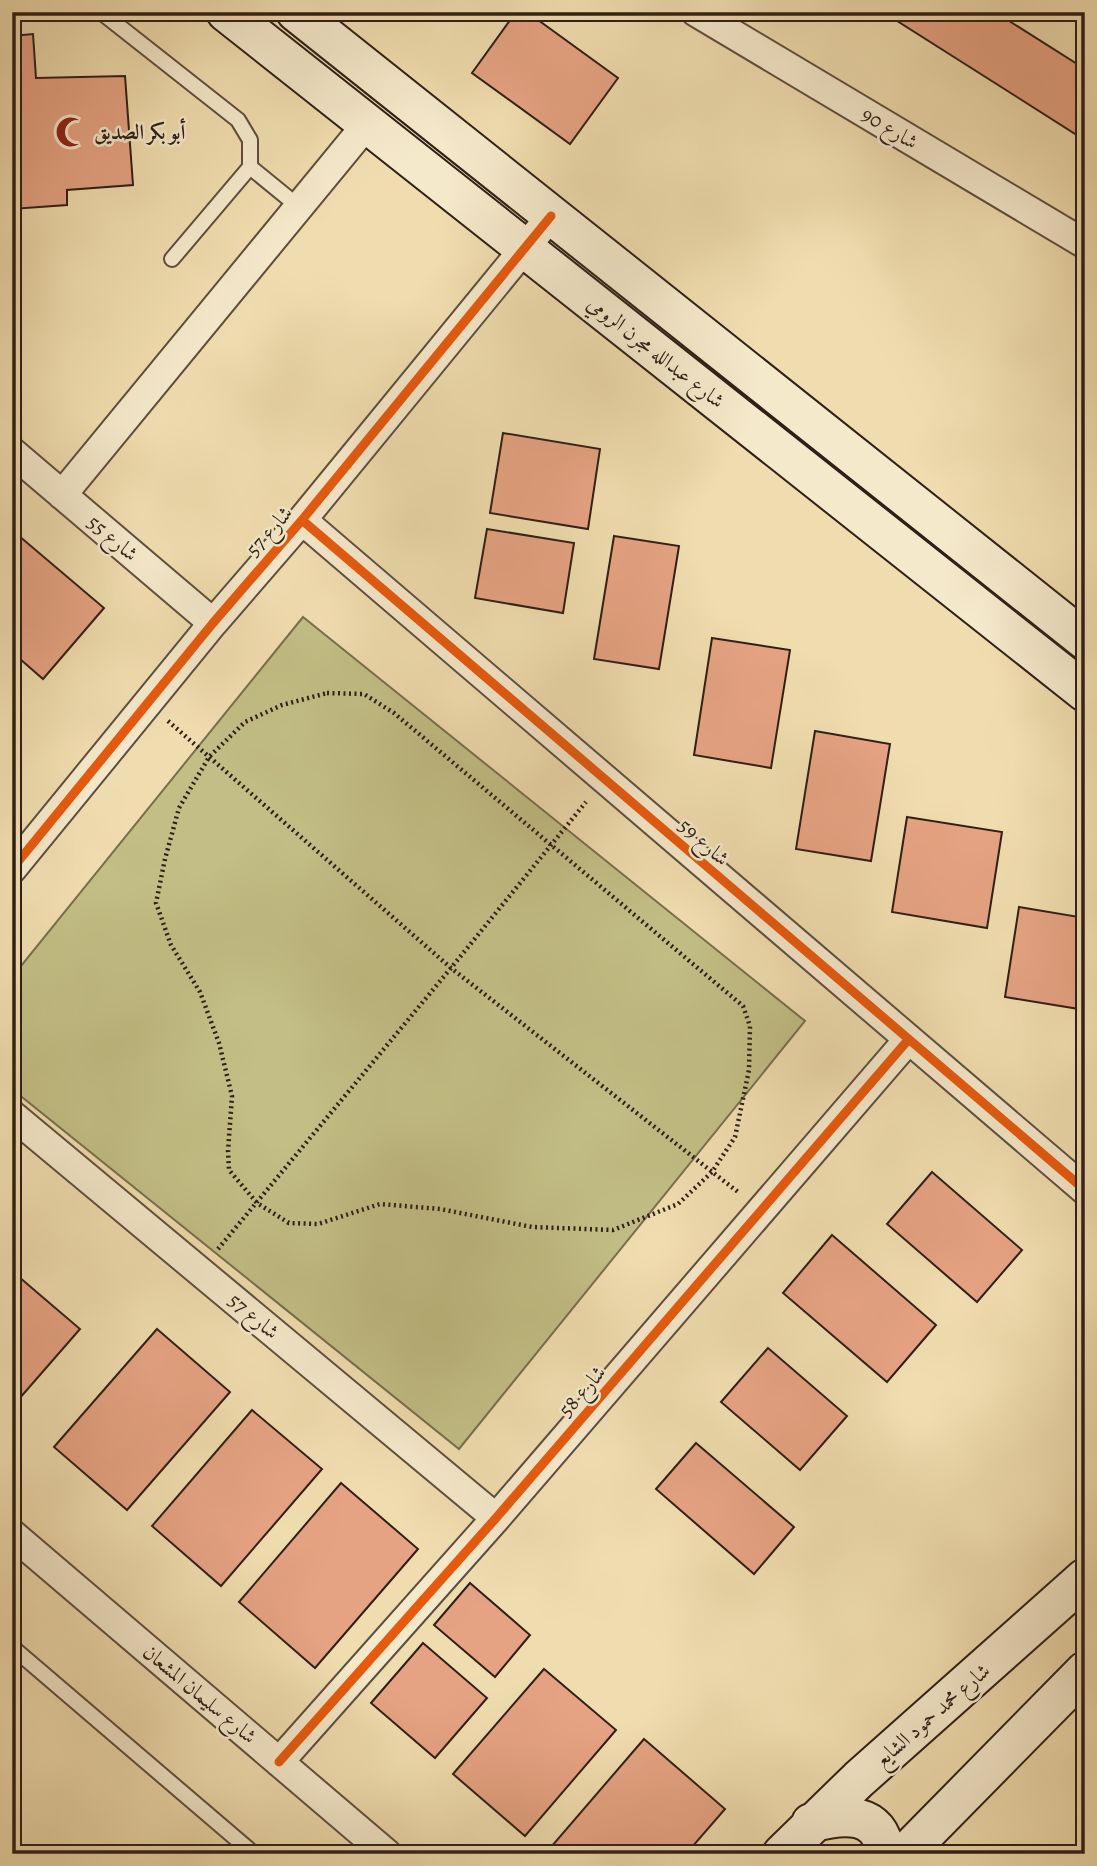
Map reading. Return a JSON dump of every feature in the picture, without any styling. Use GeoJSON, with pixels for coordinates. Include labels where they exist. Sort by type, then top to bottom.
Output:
{"type":"FeatureCollection","features":[{"type":"Feature","properties":{"kind":"main road","name":"شارع عبدالله مجرن الرومي"},"geometry":{"type":"LineString","coordinates":[[226,12],[1085,692]]}},
{"type":"Feature","properties":{"kind":"main road","name":"شارع عبدالله مجرن الرومي"},"geometry":{"type":"LineString","coordinates":[[296,12],[1085,640]]}},
{"type":"Feature","properties":{"kind":"main road","name":"شارع محمد حمود الشايع"},"geometry":{"type":"LineString","coordinates":[[782,1854],[811,1823],[1085,1578]]}},
{"type":"Feature","properties":{"kind":"main road"},"geometry":{"type":"LineString","coordinates":[[905,1854],[1085,1671]]}},
{"type":"Feature","properties":{"kind":"main road"},"geometry":{"type":"LineString","coordinates":[[811,1823],[852,1816],[872,1825],[884,1843],[885,1854]]}},
{"type":"Feature","properties":{"kind":"street","name":"شارع 90"},"geometry":{"type":"LineString","coordinates":[[696,12],[1085,244]]}},
{"type":"Feature","properties":{"kind":"street"},"geometry":{"type":"LineString","coordinates":[[62,495],[367,124]]}},
{"type":"Feature","properties":{"kind":"street","name":"شارع 57"},"geometry":{"type":"LineString","coordinates":[[12,869],[551,216]]}},
{"type":"Feature","properties":{"kind":"street","name":"شارع 55"},"geometry":{"type":"LineString","coordinates":[[12,452],[213,623]]}},
{"type":"Feature","properties":{"kind":"street","name":"شارع 59"},"geometry":{"type":"LineString","coordinates":[[302,520],[1085,1190]]}},
{"type":"Feature","properties":{"kind":"street","name":"شارع 58"},"geometry":{"type":"LineString","coordinates":[[279,1762],[496,1517],[908,1040]]}},
{"type":"Feature","properties":{"kind":"street","name":"شارع 57"},"geometry":{"type":"LineString","coordinates":[[12,1115],[496,1517]]}},
{"type":"Feature","properties":{"kind":"street","name":"شارع سليمان المشعان"},"geometry":{"type":"LineString","coordinates":[[12,1534],[387,1854]]}},
{"type":"Feature","properties":{"kind":"lane"},"geometry":{"type":"LineString","coordinates":[[101,12],[238,120],[250,140],[250,167],[172,259]]}},
{"type":"Feature","properties":{"kind":"lane"},"geometry":{"type":"LineString","coordinates":[[250,167],[299,207]]}},
{"type":"Feature","properties":{"kind":"lane"},"geometry":{"type":"LineString","coordinates":[[12,1647],[254,1854]]}},
{"type":"Feature","properties":{"kind":"path"},"geometry":{"type":"LineString","coordinates":[[327,693],[364,695],[394,713],[552,844],[743,1006],[750,1026],[749,1070],[734,1137],[712,1172],[678,1204],[613,1230],[532,1227],[439,1209],[380,1204],[318,1224],[289,1223],[257,1203],[229,1170],[232,1096],[219,1043],[200,992],[171,945],[156,903],[164,859],[179,808],[209,757],[245,722],[282,705],[327,693]]}},
{"type":"Feature","properties":{"kind":"path"},"geometry":{"type":"LineString","coordinates":[[148,703],[452,968],[761,1210]]}},
{"type":"Feature","properties":{"kind":"path"},"geometry":{"type":"LineString","coordinates":[[200,1271],[452,968],[604,779]]}},
{"type":"Feature","properties":{"kind":"shaded area"},"geometry":{"type":"Polygon","coordinates":[[[303,617],[805,1021],[459,1449],[12,1089],[12,977],[303,617]]]}},
{"type":"Feature","properties":{"kind":"building"},"geometry":{"type":"Polygon","coordinates":[[[516,12],[527,12],[618,78],[570,144],[472,73],[516,12]]]}},
{"type":"Feature","properties":{"kind":"building"},"geometry":{"type":"Polygon","coordinates":[[[883,12],[995,12],[1085,69],[1085,129],[1080,137],[883,12]]]}},
{"type":"Feature","properties":{"kind":"building","name":"أبو بكر الصديق"},"geometry":{"type":"Polygon","coordinates":[[[33,34],[36,78],[125,76],[133,185],[67,190],[67,205],[12,209],[12,36],[33,34]]]}},
{"type":"Feature","properties":{"kind":"building"},"geometry":{"type":"Polygon","coordinates":[[[503,433],[600,449],[588,529],[490,513],[503,433]]]}},
{"type":"Feature","properties":{"kind":"building"},"geometry":{"type":"Polygon","coordinates":[[[487,529],[574,543],[563,613],[475,598],[487,529]]]}},
{"type":"Feature","properties":{"kind":"building"},"geometry":{"type":"Polygon","coordinates":[[[12,530],[104,608],[43,679],[12,652],[12,530]]]}},
{"type":"Feature","properties":{"kind":"building"},"geometry":{"type":"Polygon","coordinates":[[[614,536],[679,546],[659,669],[594,659],[614,536]]]}},
{"type":"Feature","properties":{"kind":"building"},"geometry":{"type":"Polygon","coordinates":[[[712,638],[790,650],[771,768],[694,755],[712,638]]]}},
{"type":"Feature","properties":{"kind":"building"},"geometry":{"type":"Polygon","coordinates":[[[815,731],[890,744],[871,861],[796,849],[815,731]]]}},
{"type":"Feature","properties":{"kind":"building"},"geometry":{"type":"Polygon","coordinates":[[[907,817],[1002,832],[987,928],[892,912],[907,817]]]}},
{"type":"Feature","properties":{"kind":"building"},"geometry":{"type":"Polygon","coordinates":[[[1019,907],[1085,918],[1085,1010],[1005,997],[1019,907]]]}},
{"type":"Feature","properties":{"kind":"building"},"geometry":{"type":"Polygon","coordinates":[[[932,1172],[1022,1250],[977,1302],[887,1224],[932,1172]]]}},
{"type":"Feature","properties":{"kind":"building"},"geometry":{"type":"Polygon","coordinates":[[[832,1235],[936,1325],[887,1382],[783,1293],[832,1235]]]}},
{"type":"Feature","properties":{"kind":"building"},"geometry":{"type":"Polygon","coordinates":[[[12,1271],[80,1329],[12,1407],[12,1271]]]}},
{"type":"Feature","properties":{"kind":"building"},"geometry":{"type":"Polygon","coordinates":[[[157,1329],[230,1392],[127,1510],[54,1447],[157,1329]]]}},
{"type":"Feature","properties":{"kind":"building"},"geometry":{"type":"Polygon","coordinates":[[[768,1348],[847,1416],[800,1470],[721,1402],[768,1348]]]}},
{"type":"Feature","properties":{"kind":"building"},"geometry":{"type":"Polygon","coordinates":[[[252,1410],[322,1469],[221,1586],[152,1526],[252,1410]]]}},
{"type":"Feature","properties":{"kind":"building"},"geometry":{"type":"Polygon","coordinates":[[[696,1443],[794,1527],[754,1574],[656,1489],[696,1443]]]}},
{"type":"Feature","properties":{"kind":"building"},"geometry":{"type":"Polygon","coordinates":[[[341,1483],[418,1549],[315,1668],[239,1602],[341,1483]]]}},
{"type":"Feature","properties":{"kind":"building"},"geometry":{"type":"Polygon","coordinates":[[[470,1583],[530,1635],[495,1677],[434,1625],[470,1583]]]}},
{"type":"Feature","properties":{"kind":"building"},"geometry":{"type":"Polygon","coordinates":[[[423,1643],[487,1698],[435,1758],[371,1703],[423,1643]]]}},
{"type":"Feature","properties":{"kind":"building"},"geometry":{"type":"Polygon","coordinates":[[[544,1669],[616,1730],[525,1836],[453,1774],[544,1669]]]}},
{"type":"Feature","properties":{"kind":"building"},"geometry":{"type":"Polygon","coordinates":[[[644,1739],[725,1809],[686,1854],[545,1854],[644,1739]]]}},
{"type":"Feature","properties":{"kind":"cycle path"},"geometry":{"type":"LineString","coordinates":[[12,869],[551,216]]}},
{"type":"Feature","properties":{"kind":"cycle path"},"geometry":{"type":"LineString","coordinates":[[302,520],[1085,1190]]}},
{"type":"Feature","properties":{"kind":"cycle path"},"geometry":{"type":"LineString","coordinates":[[279,1762],[496,1518],[908,1040]]}},
{"type":"Feature","properties":{"kind":"place","name":"أبو بكر الصديق"},"geometry":{"type":"Point","coordinates":[71,132]}}]}
